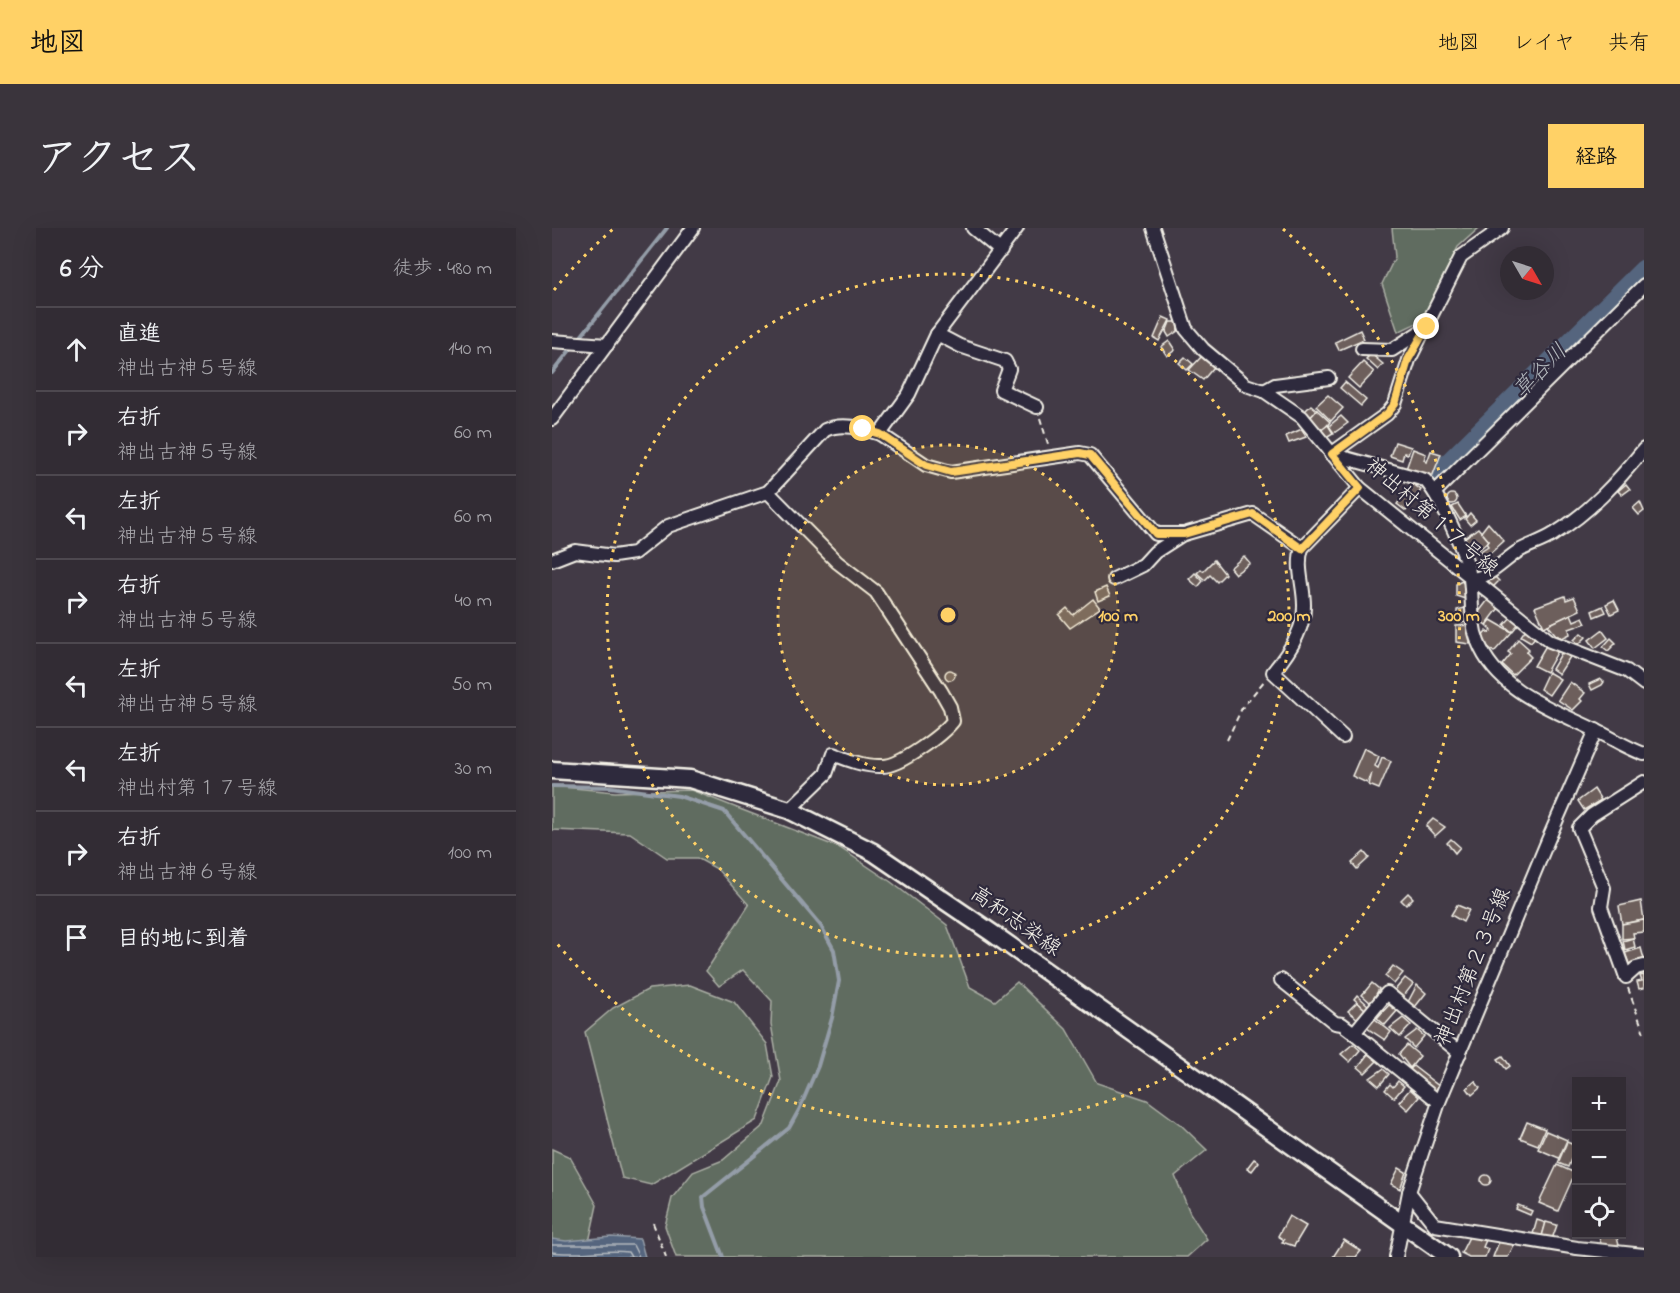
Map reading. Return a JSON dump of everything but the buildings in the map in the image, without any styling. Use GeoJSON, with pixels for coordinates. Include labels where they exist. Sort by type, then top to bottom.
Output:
{"type":"FeatureCollection","features":[{"type":"Feature","properties":{"kind":"street"},"geometry":{"type":"LineString","coordinates":[[552,419],[693,228]]}},
{"type":"Feature","properties":{"kind":"street"},"geometry":{"type":"LineString","coordinates":[[974,228],[1001,251]]}},
{"type":"Feature","properties":{"kind":"street"},"geometry":{"type":"LineString","coordinates":[[880,434],[909,394],[937,334],[1017,228]]}},
{"type":"Feature","properties":{"kind":"street","name":"神出村第１７号線"},"geometry":{"type":"LineString","coordinates":[[1153,228],[1186,330],[1203,350],[1246,385],[1264,391],[1302,417],[1360,488],[1550,641],[1627,671],[1644,684]]}},
{"type":"Feature","properties":{"kind":"street"},"geometry":{"type":"LineString","coordinates":[[1332,454],[1387,414],[1395,404],[1408,360],[1461,257],[1502,228]]}},
{"type":"Feature","properties":{"kind":"street"},"geometry":{"type":"LineString","coordinates":[[1436,491],[1644,285]]}},
{"type":"Feature","properties":{"kind":"street"},"geometry":{"type":"LineString","coordinates":[[1362,349],[1392,350],[1427,327]]}},
{"type":"Feature","properties":{"kind":"street"},"geometry":{"type":"LineString","coordinates":[[937,334],[960,346],[1005,361],[1009,369],[1001,390],[1037,407]]}},
{"type":"Feature","properties":{"kind":"street"},"geometry":{"type":"LineString","coordinates":[[552,341],[607,345]]}},
{"type":"Feature","properties":{"kind":"street"},"geometry":{"type":"LineString","coordinates":[[1264,391],[1275,386],[1329,378]]}},
{"type":"Feature","properties":{"kind":"street"},"geometry":{"type":"LineString","coordinates":[[552,560],[575,551],[614,556],[633,553],[668,526],[768,492],[825,430],[835,425],[880,434],[926,465],[951,472],[1080,453],[1090,455],[1156,534],[1184,534]]}},
{"type":"Feature","properties":{"kind":"street"},"geometry":{"type":"LineString","coordinates":[[1471,579],[1480,579],[1523,548],[1552,536],[1577,519],[1610,490],[1644,449]]}},
{"type":"Feature","properties":{"kind":"street"},"geometry":{"type":"LineString","coordinates":[[1332,454],[1425,480],[1436,491],[1471,579],[1475,632],[1486,657],[1511,685],[1537,703],[1644,754]]}},
{"type":"Feature","properties":{"kind":"street"},"geometry":{"type":"LineString","coordinates":[[1343,737],[1272,672],[1287,653],[1304,619],[1299,559],[1302,549],[1360,488]]}},
{"type":"Feature","properties":{"kind":"street"},"geometry":{"type":"LineString","coordinates":[[768,492],[837,562],[876,592],[941,691],[950,707],[953,722],[923,747],[884,767],[854,762],[833,754],[826,774],[789,810]]}},
{"type":"Feature","properties":{"kind":"street"},"geometry":{"type":"LineString","coordinates":[[1114,579],[1143,565],[1155,552],[1184,534],[1253,514],[1302,549]]}},
{"type":"Feature","properties":{"kind":"street","name":"神出村第２３号線"},"geometry":{"type":"LineString","coordinates":[[1396,1257],[1409,1192],[1439,1102],[1596,730]]}},
{"type":"Feature","properties":{"kind":"street","name":"高和志染線"},"geometry":{"type":"LineString","coordinates":[[552,770],[690,779],[789,810],[873,852],[992,933],[1449,1257]]}},
{"type":"Feature","properties":{"kind":"street"},"geometry":{"type":"LineString","coordinates":[[1644,782],[1592,815],[1579,828],[1604,888],[1601,907],[1626,977],[1636,968],[1644,966]]}},
{"type":"Feature","properties":{"kind":"street"},"geometry":{"type":"LineString","coordinates":[[1281,980],[1335,1023],[1342,1024],[1354,1033],[1439,1102]]}},
{"type":"Feature","properties":{"kind":"street"},"geometry":{"type":"LineString","coordinates":[[1354,1033],[1387,993],[1460,1053]]}},
{"type":"Feature","properties":{"kind":"street"},"geometry":{"type":"LineString","coordinates":[[1409,1192],[1435,1225],[1577,1248],[1644,1255]]}},
{"type":"Feature","properties":{"kind":"path"},"geometry":{"type":"LineString","coordinates":[[1037,407],[1052,457]]}},
{"type":"Feature","properties":{"kind":"path"},"geometry":{"type":"LineString","coordinates":[[1227,741],[1242,708],[1272,672]]}},
{"type":"Feature","properties":{"kind":"path"},"geometry":{"type":"LineString","coordinates":[[1626,977],[1644,1033]]}},
{"type":"Feature","properties":{"kind":"path"},"geometry":{"type":"LineString","coordinates":[[653,1223],[666,1257]]}},
{"type":"Feature","properties":{"kind":"green space"},"geometry":{"type":"Polygon","coordinates":[[[1392,228],[1479,228],[1458,247],[1421,321],[1398,332],[1382,284],[1395,257],[1392,228]]]}},
{"type":"Feature","properties":{"kind":"green space"},"geometry":{"type":"Polygon","coordinates":[[[552,786],[615,792],[691,790],[840,848],[891,882],[947,925],[970,987],[995,1001],[1017,982],[1066,1029],[1097,1083],[1147,1100],[1181,1125],[1207,1150],[1175,1176],[1190,1213],[1207,1239],[1187,1257],[676,1257],[665,1226],[672,1198],[693,1172],[723,1160],[764,1125],[781,1081],[771,1024],[772,1001],[743,970],[719,986],[706,971],[749,905],[717,869],[697,858],[667,858],[630,833],[552,830],[552,786]]]}},
{"type":"Feature","properties":{"kind":"green space"},"geometry":{"type":"Polygon","coordinates":[[[690,985],[734,1002],[767,1044],[773,1077],[757,1120],[651,1185],[622,1178],[585,1032],[613,1008],[649,989],[690,985]]]}},
{"type":"Feature","properties":{"kind":"green space"},"geometry":{"type":"Polygon","coordinates":[[[552,1149],[570,1157],[597,1205],[586,1256],[552,1252],[552,1149]]]}},
{"type":"Feature","properties":{"kind":"water"},"geometry":{"type":"Polygon","coordinates":[[[611,1237],[640,1239],[645,1257],[552,1257],[552,1239],[566,1241],[611,1237]]]}},
{"type":"Feature","properties":{"kind":"waterway"},"geometry":{"type":"LineString","coordinates":[[579,339],[667,228]]}},
{"type":"Feature","properties":{"kind":"waterway","name":"草谷川"},"geometry":{"type":"LineString","coordinates":[[1438,474],[1644,270]]}},
{"type":"Feature","properties":{"kind":"waterway"},"geometry":{"type":"LineString","coordinates":[[552,373],[574,345]]}},
{"type":"Feature","properties":{"kind":"waterway"},"geometry":{"type":"LineString","coordinates":[[552,786],[610,787],[679,796],[724,811],[821,926],[834,950],[839,981],[832,1018],[818,1066],[799,1110],[789,1128],[703,1197],[704,1207],[723,1257]]}},
{"type":"Feature","properties":{"kind":"route"},"geometry":{"type":"LineString","coordinates":[[863,429],[880,434],[926,465],[951,472],[1080,453],[1090,455],[1104,469],[1145,524],[1156,534],[1184,534],[1253,514],[1302,549],[1360,488],[1332,454],[1387,414],[1395,404],[1408,360],[1427,327]]}}]}
